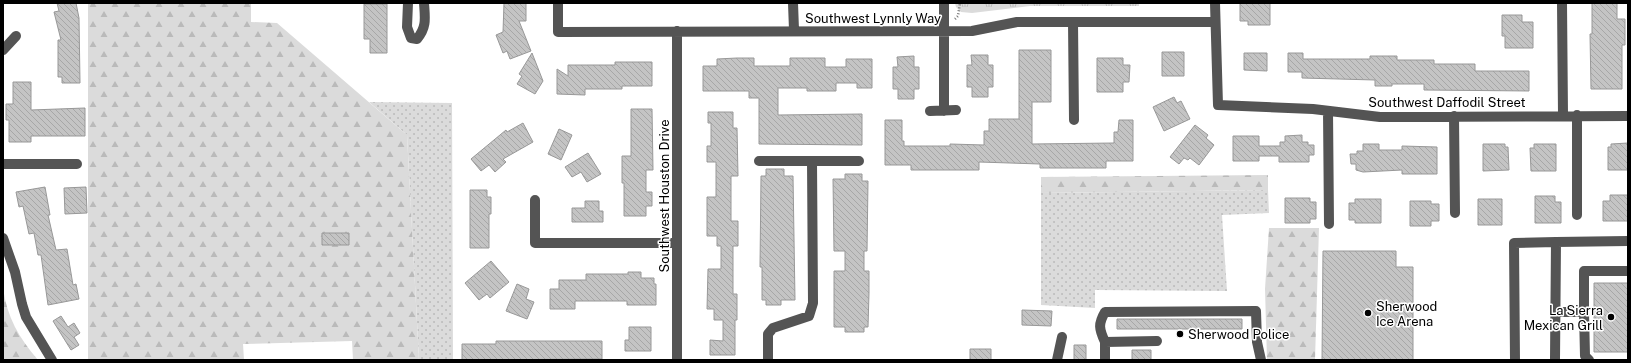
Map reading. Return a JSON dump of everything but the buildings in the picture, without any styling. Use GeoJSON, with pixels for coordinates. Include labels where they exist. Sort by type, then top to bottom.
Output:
{"type":"FeatureCollection","features":[{"type":"Feature","properties":{"kind":"street"},"geometry":{"type":"LineString","coordinates":[[408,3],[407,27],[411,38],[417,39],[423,32],[425,22],[424,3]]}},
{"type":"Feature","properties":{"kind":"street","name":"Southwest Lynnly Way"},"geometry":{"type":"LineString","coordinates":[[558,3],[558,32],[794,30],[972,31],[1017,22],[1215,22]]}},
{"type":"Feature","properties":{"kind":"street"},"geometry":{"type":"LineString","coordinates":[[793,3],[794,30]]}},
{"type":"Feature","properties":{"kind":"street"},"geometry":{"type":"LineString","coordinates":[[944,3],[944,110]]}},
{"type":"Feature","properties":{"kind":"street"},"geometry":{"type":"LineString","coordinates":[[1215,3],[1215,22]]}},
{"type":"Feature","properties":{"kind":"street"},"geometry":{"type":"LineString","coordinates":[[1562,3],[1563,115]]}},
{"type":"Feature","properties":{"kind":"street"},"geometry":{"type":"LineString","coordinates":[[1073,22],[1074,120]]}},
{"type":"Feature","properties":{"kind":"street","name":"Southwest Daffodil Street"},"geometry":{"type":"LineString","coordinates":[[1215,22],[1218,105],[1328,111],[1380,117],[1563,115],[1628,116]]}},
{"type":"Feature","properties":{"kind":"street","name":"Southwest Houston Drive"},"geometry":{"type":"LineString","coordinates":[[677,32],[677,360]]}},
{"type":"Feature","properties":{"kind":"street"},"geometry":{"type":"LineString","coordinates":[[3,50],[16,36]]}},
{"type":"Feature","properties":{"kind":"street"},"geometry":{"type":"LineString","coordinates":[[930,111],[956,110]]}},
{"type":"Feature","properties":{"kind":"street"},"geometry":{"type":"LineString","coordinates":[[1328,111],[1329,224]]}},
{"type":"Feature","properties":{"kind":"street"},"geometry":{"type":"LineString","coordinates":[[1577,115],[1577,215]]}},
{"type":"Feature","properties":{"kind":"street"},"geometry":{"type":"LineString","coordinates":[[1454,116],[1455,213]]}},
{"type":"Feature","properties":{"kind":"street"},"geometry":{"type":"LineString","coordinates":[[759,161],[859,161]]}},
{"type":"Feature","properties":{"kind":"street"},"geometry":{"type":"LineString","coordinates":[[768,360],[768,334],[773,328],[809,316],[813,303],[812,161]]}},
{"type":"Feature","properties":{"kind":"street"},"geometry":{"type":"LineString","coordinates":[[3,164],[77,164]]}},
{"type":"Feature","properties":{"kind":"street"},"geometry":{"type":"LineString","coordinates":[[536,200],[534,243],[676,243]]}},
{"type":"Feature","properties":{"kind":"street"},"geometry":{"type":"LineString","coordinates":[[3,238],[15,272],[26,317],[52,360]]}},
{"type":"Feature","properties":{"kind":"street"},"geometry":{"type":"LineString","coordinates":[[1515,360],[1514,242],[1628,241]]}},
{"type":"Feature","properties":{"kind":"street"},"geometry":{"type":"LineString","coordinates":[[1555,360],[1556,242]]}},
{"type":"Feature","properties":{"kind":"street"},"geometry":{"type":"LineString","coordinates":[[1589,360],[1585,356],[1584,271],[1628,271]]}},
{"type":"Feature","properties":{"kind":"street"},"geometry":{"type":"LineString","coordinates":[[1105,360],[1105,342],[1100,332],[1100,321],[1105,312],[1256,311],[1257,342],[1261,360]]}},
{"type":"Feature","properties":{"kind":"street"},"geometry":{"type":"LineString","coordinates":[[1555,312],[1584,312]]}},
{"type":"Feature","properties":{"kind":"street"},"geometry":{"type":"LineString","coordinates":[[1057,360],[1062,337]]}},
{"type":"Feature","properties":{"kind":"street"},"geometry":{"type":"LineString","coordinates":[[1105,342],[1157,341]]}},
{"type":"Feature","properties":{"kind":"green space"},"geometry":{"type":"Polygon","coordinates":[[[88,3],[251,3],[251,22],[277,23],[407,135],[419,360],[353,360],[352,341],[243,344],[244,360],[88,360],[88,3]]]}},
{"type":"Feature","properties":{"kind":"green space"},"geometry":{"type":"Polygon","coordinates":[[[955,3],[1139,3],[1139,6],[1030,6],[972,13],[961,12],[956,7],[955,3]]]}},
{"type":"Feature","properties":{"kind":"green space"},"geometry":{"type":"Polygon","coordinates":[[[369,102],[452,103],[453,360],[419,360],[407,135],[369,102]]]}},
{"type":"Feature","properties":{"kind":"green space"},"geometry":{"type":"Polygon","coordinates":[[[1268,175],[1268,190],[1041,193],[1041,177],[1268,175]]]}},
{"type":"Feature","properties":{"kind":"green space"},"geometry":{"type":"Polygon","coordinates":[[[1268,190],[1269,213],[1222,215],[1227,291],[1095,290],[1095,308],[1041,305],[1041,193],[1268,190]]]}},
{"type":"Feature","properties":{"kind":"green space"},"geometry":{"type":"Polygon","coordinates":[[[1269,228],[1319,228],[1315,360],[1267,360],[1265,289],[1269,228]]]}},
{"type":"Feature","properties":{"kind":"green space"},"geometry":{"type":"Polygon","coordinates":[[[3,288],[7,308],[15,327],[25,344],[38,360],[3,360],[3,288]]]}},
{"type":"Feature","properties":{"kind":"place","name":"Sherwood Ice Arena"},"geometry":{"type":"Point","coordinates":[1368,313]}},
{"type":"Feature","properties":{"kind":"place","name":"La Sierra Mexican Grill"},"geometry":{"type":"Point","coordinates":[1611,317]}},
{"type":"Feature","properties":{"kind":"place","name":"Sherwood Police"},"geometry":{"type":"Point","coordinates":[1180,334]}}]}
